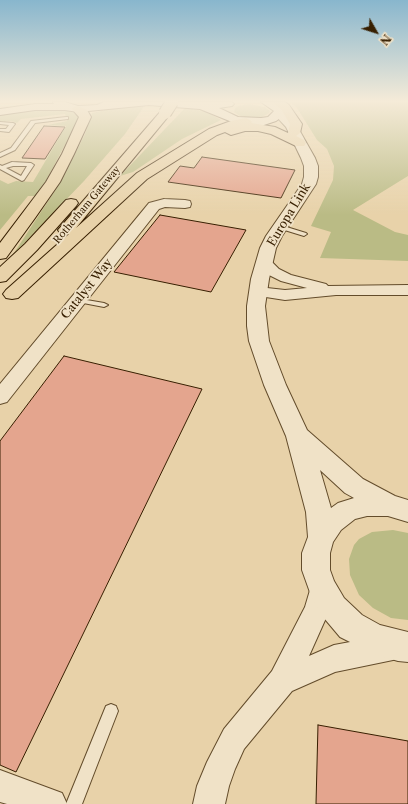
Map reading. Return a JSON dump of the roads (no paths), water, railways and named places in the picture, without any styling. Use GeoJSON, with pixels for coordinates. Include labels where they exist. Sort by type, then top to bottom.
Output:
{"type":"FeatureCollection","features":[{"type":"Feature","properties":{"kind":"highway"},"geometry":{"type":"LineString","coordinates":[[0,254],[30,215],[60,168],[74,140]]}},
{"type":"Feature","properties":{"kind":"highway","name":"Rotherham Gateway"},"geometry":{"type":"LineString","coordinates":[[0,277],[31,247],[84,190],[127,140]]}},
{"type":"Feature","properties":{"kind":"highway","name":"Rotherham Gateway"},"geometry":{"type":"LineString","coordinates":[[6,301],[130,140]]}},
{"type":"Feature","properties":{"kind":"highway"},"geometry":{"type":"LineString","coordinates":[[6,301],[92,222],[124,190],[171,156],[199,140]]}},
{"type":"Feature","properties":{"kind":"highway"},"geometry":{"type":"LineString","coordinates":[[171,156],[209,140]]}},
{"type":"Feature","properties":{"kind":"street","name":"Europa Link"},"geometry":{"type":"LineString","coordinates":[[298,140],[311,166],[311,177],[309,184],[280,227],[268,248],[256,306],[259,341],[275,385],[298,436],[319,512],[321,537]]}},
{"type":"Feature","properties":{"kind":"street","name":"Catalyst Way"},"geometry":{"type":"LineString","coordinates":[[0,397],[154,206],[164,203],[186,204]]}},
{"type":"Feature","properties":{"kind":"street"},"geometry":{"type":"LineString","coordinates":[[264,262],[274,272],[286,278],[336,290]]}},
{"type":"Feature","properties":{"kind":"street"},"geometry":{"type":"LineString","coordinates":[[258,292],[285,295],[336,290],[408,290]]}},
{"type":"Feature","properties":{"kind":"street","name":"Europa Link"},"geometry":{"type":"LineString","coordinates":[[298,436],[354,486],[398,508]]}},
{"type":"Feature","properties":{"kind":"street","name":"Europa Link"},"geometry":{"type":"LineString","coordinates":[[398,508],[367,506],[348,511],[332,522],[321,537],[316,553],[316,570],[322,588],[334,608],[351,626],[374,639],[403,646]]}},
{"type":"Feature","properties":{"kind":"street"},"geometry":{"type":"LineString","coordinates":[[209,804],[212,786],[234,739],[282,680],[317,609],[322,588]]}},
{"type":"Feature","properties":{"kind":"street"},"geometry":{"type":"LineString","coordinates":[[282,680],[334,659],[359,653],[403,646]]}},
{"type":"Feature","properties":{"kind":"street"},"geometry":{"type":"LineString","coordinates":[[0,786],[51,804]]}},
{"type":"Feature","properties":{"kind":"lane"},"geometry":{"type":"LineString","coordinates":[[0,155],[13,149],[20,140]]}},
{"type":"Feature","properties":{"kind":"lane"},"geometry":{"type":"LineString","coordinates":[[12,164],[31,165],[22,180],[1,167],[12,164]]}},
{"type":"Feature","properties":{"kind":"lane"},"geometry":{"type":"LineString","coordinates":[[280,227],[304,234]]}},
{"type":"Feature","properties":{"kind":"lane"},"geometry":{"type":"LineString","coordinates":[[78,300],[104,305]]}},
{"type":"Feature","properties":{"kind":"lane"},"geometry":{"type":"LineString","coordinates":[[74,804],[111,711]]}}]}
